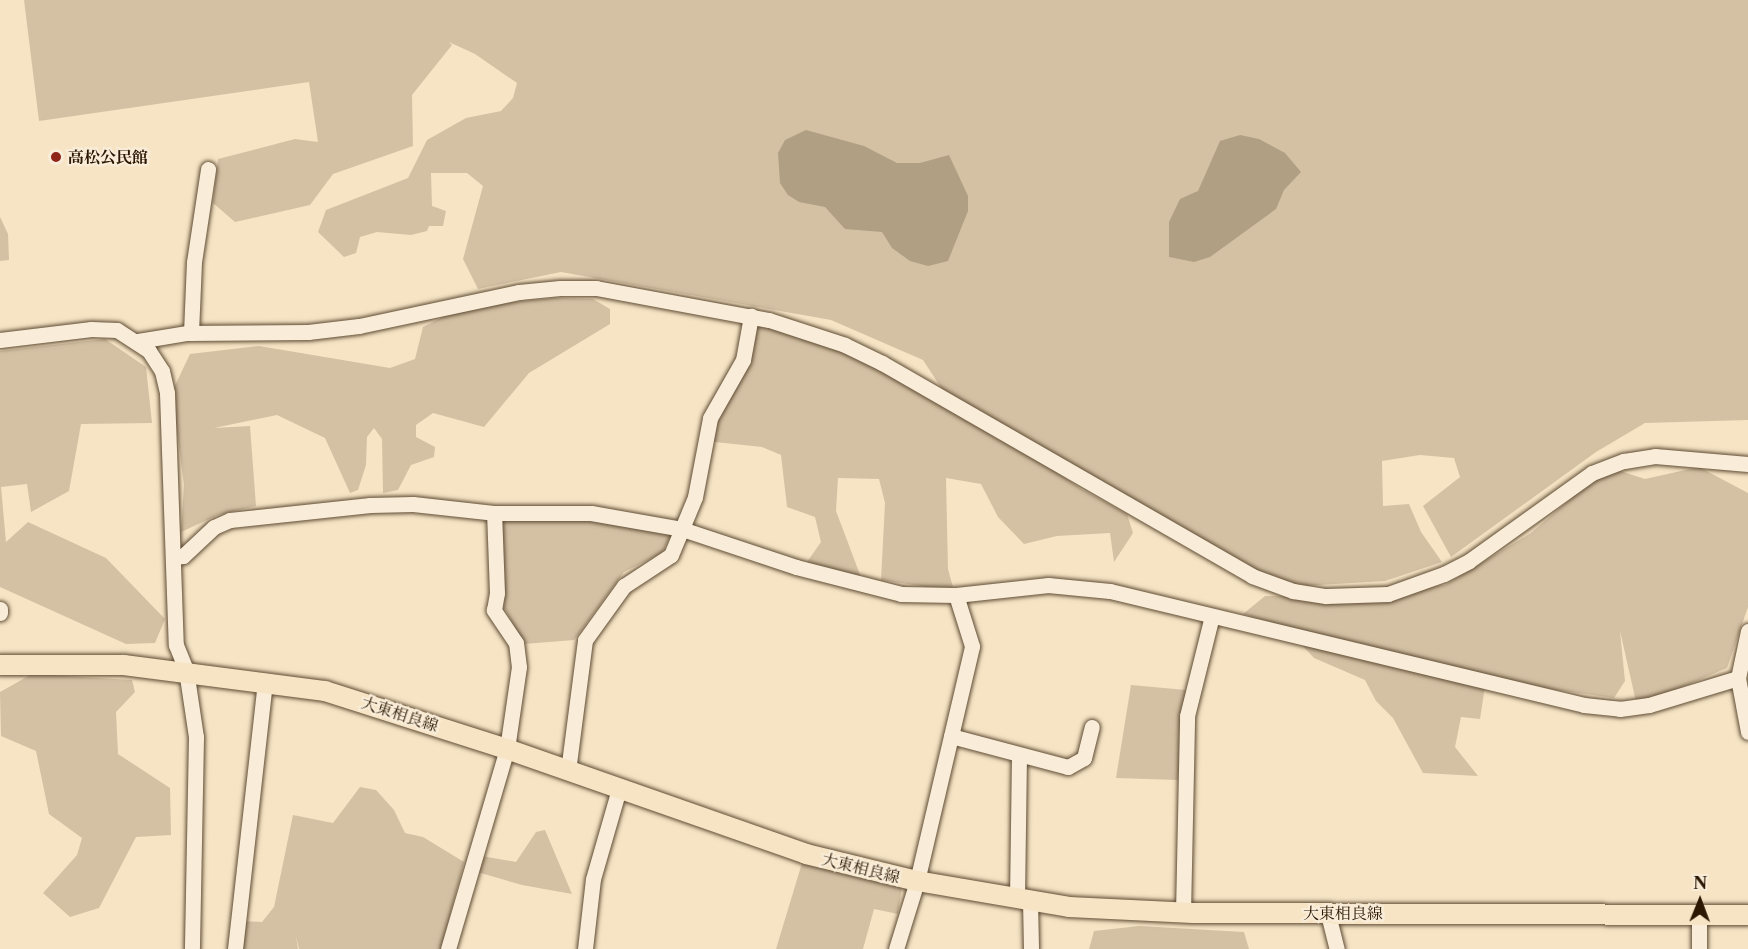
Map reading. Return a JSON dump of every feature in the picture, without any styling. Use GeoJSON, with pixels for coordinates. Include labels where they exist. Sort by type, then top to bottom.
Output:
{"type":"FeatureCollection","features":[{"type":"Feature","properties":{"kind":"main road","name":"大東相良線"},"geometry":{"type":"LineString","coordinates":[[0,665],[124,665],[186,670],[265,681],[371,703],[806,854],[917,882],[1023,899],[1118,911],[1183,913],[1748,915]]}},
{"type":"Feature","properties":{"kind":"street"},"geometry":{"type":"LineString","coordinates":[[191,333],[194,262],[208,169]]}},
{"type":"Feature","properties":{"kind":"street"},"geometry":{"type":"LineString","coordinates":[[138,341],[191,333],[308,332],[359,326],[519,292],[560,288],[597,288],[751,316],[845,345],[882,363],[1234,567],[1293,591],[1326,596],[1388,594],[1444,574],[1469,561],[1592,473],[1624,461],[1655,456],[1748,464]]}},
{"type":"Feature","properties":{"kind":"street"},"geometry":{"type":"LineString","coordinates":[[568,771],[585,640],[624,586],[671,555],[695,496],[710,418],[743,360],[751,316]]}},
{"type":"Feature","properties":{"kind":"street"},"geometry":{"type":"LineString","coordinates":[[0,340],[91,329],[117,330],[138,341],[162,371],[167,393],[176,645],[186,670],[196,737],[192,949]]}},
{"type":"Feature","properties":{"kind":"street"},"geometry":{"type":"LineString","coordinates":[[173,557],[183,555],[214,527],[230,520],[413,504],[494,513],[591,513],[682,530],[860,585],[901,594],[956,595],[1048,585],[1078,586],[1584,705],[1620,709],[1649,705],[1738,678]]}},
{"type":"Feature","properties":{"kind":"street"},"geometry":{"type":"LineString","coordinates":[[448,949],[507,749],[519,667],[516,643],[494,610],[497,593],[494,513]]}},
{"type":"Feature","properties":{"kind":"street"},"geometry":{"type":"LineString","coordinates":[[896,949],[917,882],[972,646],[956,595]]}},
{"type":"Feature","properties":{"kind":"street"},"geometry":{"type":"LineString","coordinates":[[1183,913],[1187,716],[1212,616]]}},
{"type":"Feature","properties":{"kind":"street"},"geometry":{"type":"LineString","coordinates":[[1748,631],[1738,678],[1748,732]]}},
{"type":"Feature","properties":{"kind":"street"},"geometry":{"type":"LineString","coordinates":[[235,949],[265,681]]}},
{"type":"Feature","properties":{"kind":"street"},"geometry":{"type":"LineString","coordinates":[[951,736],[1068,767],[1083,758],[1092,727]]}},
{"type":"Feature","properties":{"kind":"street"},"geometry":{"type":"LineString","coordinates":[[1019,755],[1023,899],[1031,949]]}},
{"type":"Feature","properties":{"kind":"street"},"geometry":{"type":"LineString","coordinates":[[585,949],[593,879],[619,789]]}},
{"type":"Feature","properties":{"kind":"street"},"geometry":{"type":"LineString","coordinates":[[1328,914],[1337,949]]}},
{"type":"Feature","properties":{"kind":"street"},"geometry":{"type":"LineString","coordinates":[[1699,915],[1699,949]]}},
{"type":"Feature","properties":{"kind":"shaded area"},"geometry":{"type":"Polygon","coordinates":[[[24,0],[1748,0],[1748,420],[1645,423],[1596,452],[1451,557],[1423,506],[1460,477],[1454,458],[1420,455],[1382,461],[1383,506],[1409,504],[1421,532],[1442,562],[1385,581],[1302,586],[1243,567],[994,428],[1081,489],[1127,514],[1133,533],[1114,562],[1110,533],[1057,536],[1024,544],[998,517],[981,484],[946,478],[948,569],[954,591],[881,580],[885,503],[879,479],[838,478],[836,511],[862,580],[807,562],[821,542],[815,517],[787,507],[781,455],[762,447],[706,441],[753,319],[860,356],[951,403],[923,360],[831,320],[561,272],[478,289],[463,259],[483,186],[467,173],[431,173],[432,206],[446,211],[443,226],[429,226],[427,231],[411,235],[377,232],[360,237],[356,253],[344,257],[318,232],[326,210],[408,178],[427,140],[466,118],[501,111],[513,98],[517,83],[475,54],[449,42],[452,45],[412,95],[413,146],[333,174],[310,205],[235,222],[213,203],[218,159],[295,139],[318,142],[309,82],[39,121],[24,0]]]}},
{"type":"Feature","properties":{"kind":"shaded area"},"geometry":{"type":"Polygon","coordinates":[[[806,130],[864,146],[897,163],[920,163],[949,155],[968,196],[968,211],[948,261],[928,266],[910,261],[892,248],[882,232],[845,229],[825,207],[799,202],[788,195],[780,183],[778,153],[785,140],[806,130]]]}},
{"type":"Feature","properties":{"kind":"shaded area"},"geometry":{"type":"Polygon","coordinates":[[[1240,135],[1259,139],[1285,153],[1301,172],[1284,190],[1276,209],[1210,257],[1194,262],[1169,257],[1169,222],[1180,199],[1198,191],[1220,141],[1240,135]]]}},
{"type":"Feature","properties":{"kind":"shaded area"},"geometry":{"type":"Polygon","coordinates":[[[0,217],[8,234],[9,260],[0,261],[0,217]]]}},
{"type":"Feature","properties":{"kind":"shaded area"},"geometry":{"type":"Polygon","coordinates":[[[555,298],[593,299],[610,309],[610,324],[529,373],[484,427],[433,413],[416,425],[416,437],[435,447],[434,457],[411,465],[398,490],[383,493],[382,439],[374,428],[367,437],[366,465],[358,490],[350,493],[325,438],[277,415],[214,428],[250,426],[256,506],[218,515],[181,532],[184,485],[172,392],[190,354],[259,346],[390,368],[415,359],[423,327],[445,316],[492,304],[555,298]]]}},
{"type":"Feature","properties":{"kind":"shaded area"},"geometry":{"type":"Polygon","coordinates":[[[105,339],[146,367],[152,423],[81,424],[69,491],[31,512],[27,484],[1,487],[6,542],[28,522],[106,558],[165,619],[155,643],[126,644],[0,587],[0,351],[105,339]]]}},
{"type":"Feature","properties":{"kind":"shaded area"},"geometry":{"type":"Polygon","coordinates":[[[1608,467],[1645,479],[1699,467],[1748,493],[1748,607],[1727,668],[1637,706],[1620,631],[1625,681],[1614,698],[1486,680],[1480,719],[1461,717],[1455,747],[1478,776],[1423,773],[1393,718],[1376,701],[1365,680],[1314,658],[1284,626],[1243,614],[1265,596],[1356,597],[1445,585],[1531,533],[1608,467]]]}},
{"type":"Feature","properties":{"kind":"shaded area"},"geometry":{"type":"Polygon","coordinates":[[[494,513],[589,517],[672,533],[662,553],[624,572],[574,640],[524,644],[499,598],[494,513]]]}},
{"type":"Feature","properties":{"kind":"shaded area"},"geometry":{"type":"Polygon","coordinates":[[[32,674],[132,680],[135,692],[116,712],[118,754],[170,788],[171,835],[136,837],[99,908],[70,917],[43,893],[77,855],[82,838],[49,814],[36,751],[1,736],[0,692],[32,674]]]}},
{"type":"Feature","properties":{"kind":"shaded area"},"geometry":{"type":"Polygon","coordinates":[[[1131,685],[1186,690],[1178,780],[1116,778],[1131,685]]]}},
{"type":"Feature","properties":{"kind":"shaded area"},"geometry":{"type":"Polygon","coordinates":[[[360,787],[376,790],[394,810],[405,833],[423,837],[464,862],[441,949],[299,949],[296,936],[298,949],[238,949],[241,921],[262,922],[274,907],[293,815],[333,823],[360,787]]]}},
{"type":"Feature","properties":{"kind":"shaded area"},"geometry":{"type":"Polygon","coordinates":[[[545,830],[572,894],[522,885],[474,871],[482,856],[516,862],[536,832],[545,830]]]}},
{"type":"Feature","properties":{"kind":"shaded area"},"geometry":{"type":"Polygon","coordinates":[[[824,862],[842,874],[880,879],[902,887],[898,914],[874,909],[863,949],[776,949],[802,863],[824,862]]]}},
{"type":"Feature","properties":{"kind":"shaded area"},"geometry":{"type":"Polygon","coordinates":[[[1139,926],[1244,932],[1249,949],[1089,949],[1094,931],[1139,926]]]}},
{"type":"Feature","properties":{"kind":"place","name":"高松公民館"},"geometry":{"type":"Point","coordinates":[56,157]}}]}
